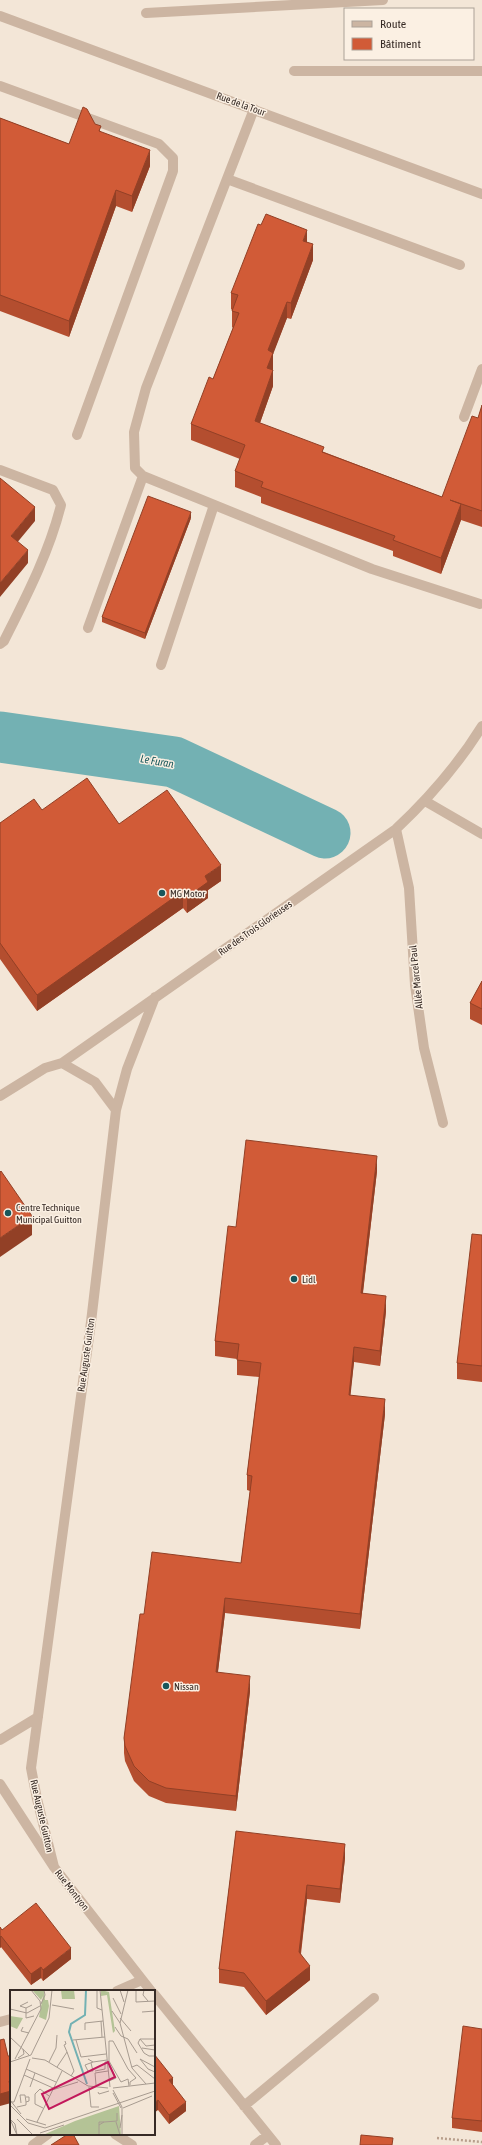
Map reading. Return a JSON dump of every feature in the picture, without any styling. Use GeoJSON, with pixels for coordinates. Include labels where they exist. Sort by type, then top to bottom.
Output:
{"type":"FeatureCollection","features":[{"type":"Feature","properties":{"kind":"street"},"geometry":{"type":"LineString","coordinates":[[146,13],[383,0]]}},
{"type":"Feature","properties":{"kind":"street","name":"Rue de la Tour"},"geometry":{"type":"LineString","coordinates":[[0,16],[482,194]]}},
{"type":"Feature","properties":{"kind":"street"},"geometry":{"type":"LineString","coordinates":[[294,72],[482,71]]}},
{"type":"Feature","properties":{"kind":"street"},"geometry":{"type":"LineString","coordinates":[[0,86],[159,144],[173,158],[174,171],[77,435]]}},
{"type":"Feature","properties":{"kind":"street"},"geometry":{"type":"LineString","coordinates":[[254,109],[146,388],[134,432],[135,468],[143,476],[372,569],[480,604]]}},
{"type":"Feature","properties":{"kind":"street"},"geometry":{"type":"LineString","coordinates":[[227,179],[460,265]]}},
{"type":"Feature","properties":{"kind":"street"},"geometry":{"type":"LineString","coordinates":[[464,417],[482,369]]}},
{"type":"Feature","properties":{"kind":"street"},"geometry":{"type":"LineString","coordinates":[[0,470],[53,490],[61,505],[54,532],[4,642],[0,644]]}},
{"type":"Feature","properties":{"kind":"street"},"geometry":{"type":"LineString","coordinates":[[88,628],[143,476]]}},
{"type":"Feature","properties":{"kind":"street"},"geometry":{"type":"LineString","coordinates":[[161,666],[214,504]]}},
{"type":"Feature","properties":{"kind":"street","name":"Rue des Trois Glorieuses"},"geometry":{"type":"LineString","coordinates":[[0,1096],[45,1068],[62,1063],[396,829],[425,801],[464,755],[482,726]]}},
{"type":"Feature","properties":{"kind":"street"},"geometry":{"type":"LineString","coordinates":[[425,801],[482,834]]}},
{"type":"Feature","properties":{"kind":"street","name":"Allée Marcel Paul"},"geometry":{"type":"LineString","coordinates":[[396,829],[409,888],[415,985],[424,1048],[443,1123]]}},
{"type":"Feature","properties":{"kind":"street","name":"Rue Auguste Guitton"},"geometry":{"type":"LineString","coordinates":[[54,1867],[37,1799],[32,1768],[91,1322],[116,1110],[127,1069],[155,997]]}},
{"type":"Feature","properties":{"kind":"street"},"geometry":{"type":"LineString","coordinates":[[62,1063],[95,1082],[116,1110]]}},
{"type":"Feature","properties":{"kind":"street"},"geometry":{"type":"LineString","coordinates":[[0,1740],[38,1717]]}},
{"type":"Feature","properties":{"kind":"street","name":"Rue Montyon"},"geometry":{"type":"LineString","coordinates":[[0,1784],[54,1867],[150,1990]]}},
{"type":"Feature","properties":{"kind":"street"},"geometry":{"type":"LineString","coordinates":[[119,1990],[142,1980]]}},
{"type":"Feature","properties":{"kind":"street"},"geometry":{"type":"LineString","coordinates":[[155,1995],[276,2145]]}},
{"type":"Feature","properties":{"kind":"street"},"geometry":{"type":"LineString","coordinates":[[244,2106],[374,1998]]}},
{"type":"Feature","properties":{"kind":"street"},"geometry":{"type":"LineString","coordinates":[[0,2022],[10,2019]]}},
{"type":"Feature","properties":{"kind":"street"},"geometry":{"type":"LineString","coordinates":[[33,2145],[47,2135]]}},
{"type":"Feature","properties":{"kind":"street"},"geometry":{"type":"LineString","coordinates":[[117,2135],[132,2145]]}},
{"type":"Feature","properties":{"kind":"street"},"geometry":{"type":"LineString","coordinates":[[255,2145],[268,2135]]}},
{"type":"Feature","properties":{"kind":"path"},"geometry":{"type":"LineString","coordinates":[[438,2138],[482,2142]]}},
{"type":"Feature","properties":{"kind":"building"},"geometry":{"type":"Polygon","coordinates":[[[83,107],[87,109],[95,124],[101,126],[99,131],[150,150],[132,196],[116,190],[69,321],[0,295],[0,118],[69,144],[83,107]]]}},
{"type":"Feature","properties":{"kind":"building"},"geometry":{"type":"Polygon","coordinates":[[[266,214],[307,230],[303,241],[313,244],[291,303],[287,302],[268,350],[273,353],[267,368],[273,370],[255,421],[324,447],[322,452],[442,497],[472,416],[478,418],[482,405],[482,511],[450,500],[461,504],[441,558],[393,540],[395,536],[261,487],[263,482],[235,471],[245,445],[191,424],[209,377],[213,379],[239,313],[232,311],[238,295],[231,293],[258,224],[261,225],[266,214]]]}},
{"type":"Feature","properties":{"kind":"building"},"geometry":{"type":"Polygon","coordinates":[[[0,478],[35,507],[11,536],[28,550],[0,583],[0,478]]]}},
{"type":"Feature","properties":{"kind":"building"},"geometry":{"type":"Polygon","coordinates":[[[148,496],[191,512],[145,633],[102,617],[148,496]]]}},
{"type":"Feature","properties":{"kind":"building"},"geometry":{"type":"Polygon","coordinates":[[[87,778],[119,824],[167,790],[221,865],[205,876],[208,882],[187,897],[183,891],[37,995],[0,943],[0,823],[34,799],[42,810],[87,778]]]}},
{"type":"Feature","properties":{"kind":"building"},"geometry":{"type":"Polygon","coordinates":[[[482,981],[482,1009],[470,1003],[482,981]]]}},
{"type":"Feature","properties":{"kind":"building"},"geometry":{"type":"Polygon","coordinates":[[[246,1140],[377,1156],[361,1293],[386,1296],[380,1351],[354,1347],[349,1395],[385,1399],[360,1614],[225,1598],[216,1672],[250,1676],[236,1796],[166,1788],[149,1781],[134,1766],[125,1746],[124,1738],[140,1614],[144,1614],[152,1552],[241,1563],[252,1476],[247,1475],[261,1363],[237,1360],[239,1344],[215,1341],[228,1226],[236,1227],[246,1140]]]}},
{"type":"Feature","properties":{"kind":"building"},"geometry":{"type":"Polygon","coordinates":[[[1,1171],[32,1216],[0,1238],[0,1172],[1,1171]]]}},
{"type":"Feature","properties":{"kind":"building"},"geometry":{"type":"Polygon","coordinates":[[[472,1234],[482,1235],[482,1366],[457,1363],[472,1234]]]}},
{"type":"Feature","properties":{"kind":"building"},"geometry":{"type":"Polygon","coordinates":[[[236,1831],[345,1844],[340,1889],[307,1885],[299,1952],[310,1966],[266,2001],[244,1973],[219,1969],[236,1831]]]}},
{"type":"Feature","properties":{"kind":"building"},"geometry":{"type":"Polygon","coordinates":[[[36,1903],[71,1948],[43,1970],[41,1967],[31,1974],[1,1936],[0,1937],[0,1927],[2,1930],[36,1903]]]}},
{"type":"Feature","properties":{"kind":"building"},"geometry":{"type":"Polygon","coordinates":[[[463,2026],[482,2029],[482,2121],[452,2118],[463,2026]]]}},
{"type":"Feature","properties":{"kind":"building"},"geometry":{"type":"Polygon","coordinates":[[[4,2039],[8,2056],[10,2056],[10,2091],[0,2094],[0,2040],[4,2039]]]}},
{"type":"Feature","properties":{"kind":"building"},"geometry":{"type":"Polygon","coordinates":[[[155,2055],[173,2078],[169,2080],[186,2102],[169,2115],[158,2100],[155,2102],[155,2055]]]}},
{"type":"Feature","properties":{"kind":"building"},"geometry":{"type":"Polygon","coordinates":[[[66,2135],[74,2135],[79,2145],[51,2145],[66,2135]]]}},
{"type":"Feature","properties":{"kind":"building"},"geometry":{"type":"Polygon","coordinates":[[[361,2135],[393,2138],[392,2145],[360,2145],[361,2135]]]}},
{"type":"Feature","properties":{"kind":"waterway","name":"Le Furan"},"geometry":{"type":"LineString","coordinates":[[0,737],[174,762],[325,833]]}},
{"type":"Feature","properties":{"kind":"place","name":"MG Motor"},"geometry":{"type":"Point","coordinates":[162,893]}},
{"type":"Feature","properties":{"kind":"place","name":"Centre Technique Municipal Guitton"},"geometry":{"type":"Point","coordinates":[8,1213]}},
{"type":"Feature","properties":{"kind":"place","name":"Lidl"},"geometry":{"type":"Point","coordinates":[294,1279]}},
{"type":"Feature","properties":{"kind":"place","name":"Nissan"},"geometry":{"type":"Point","coordinates":[166,1686]}}]}
